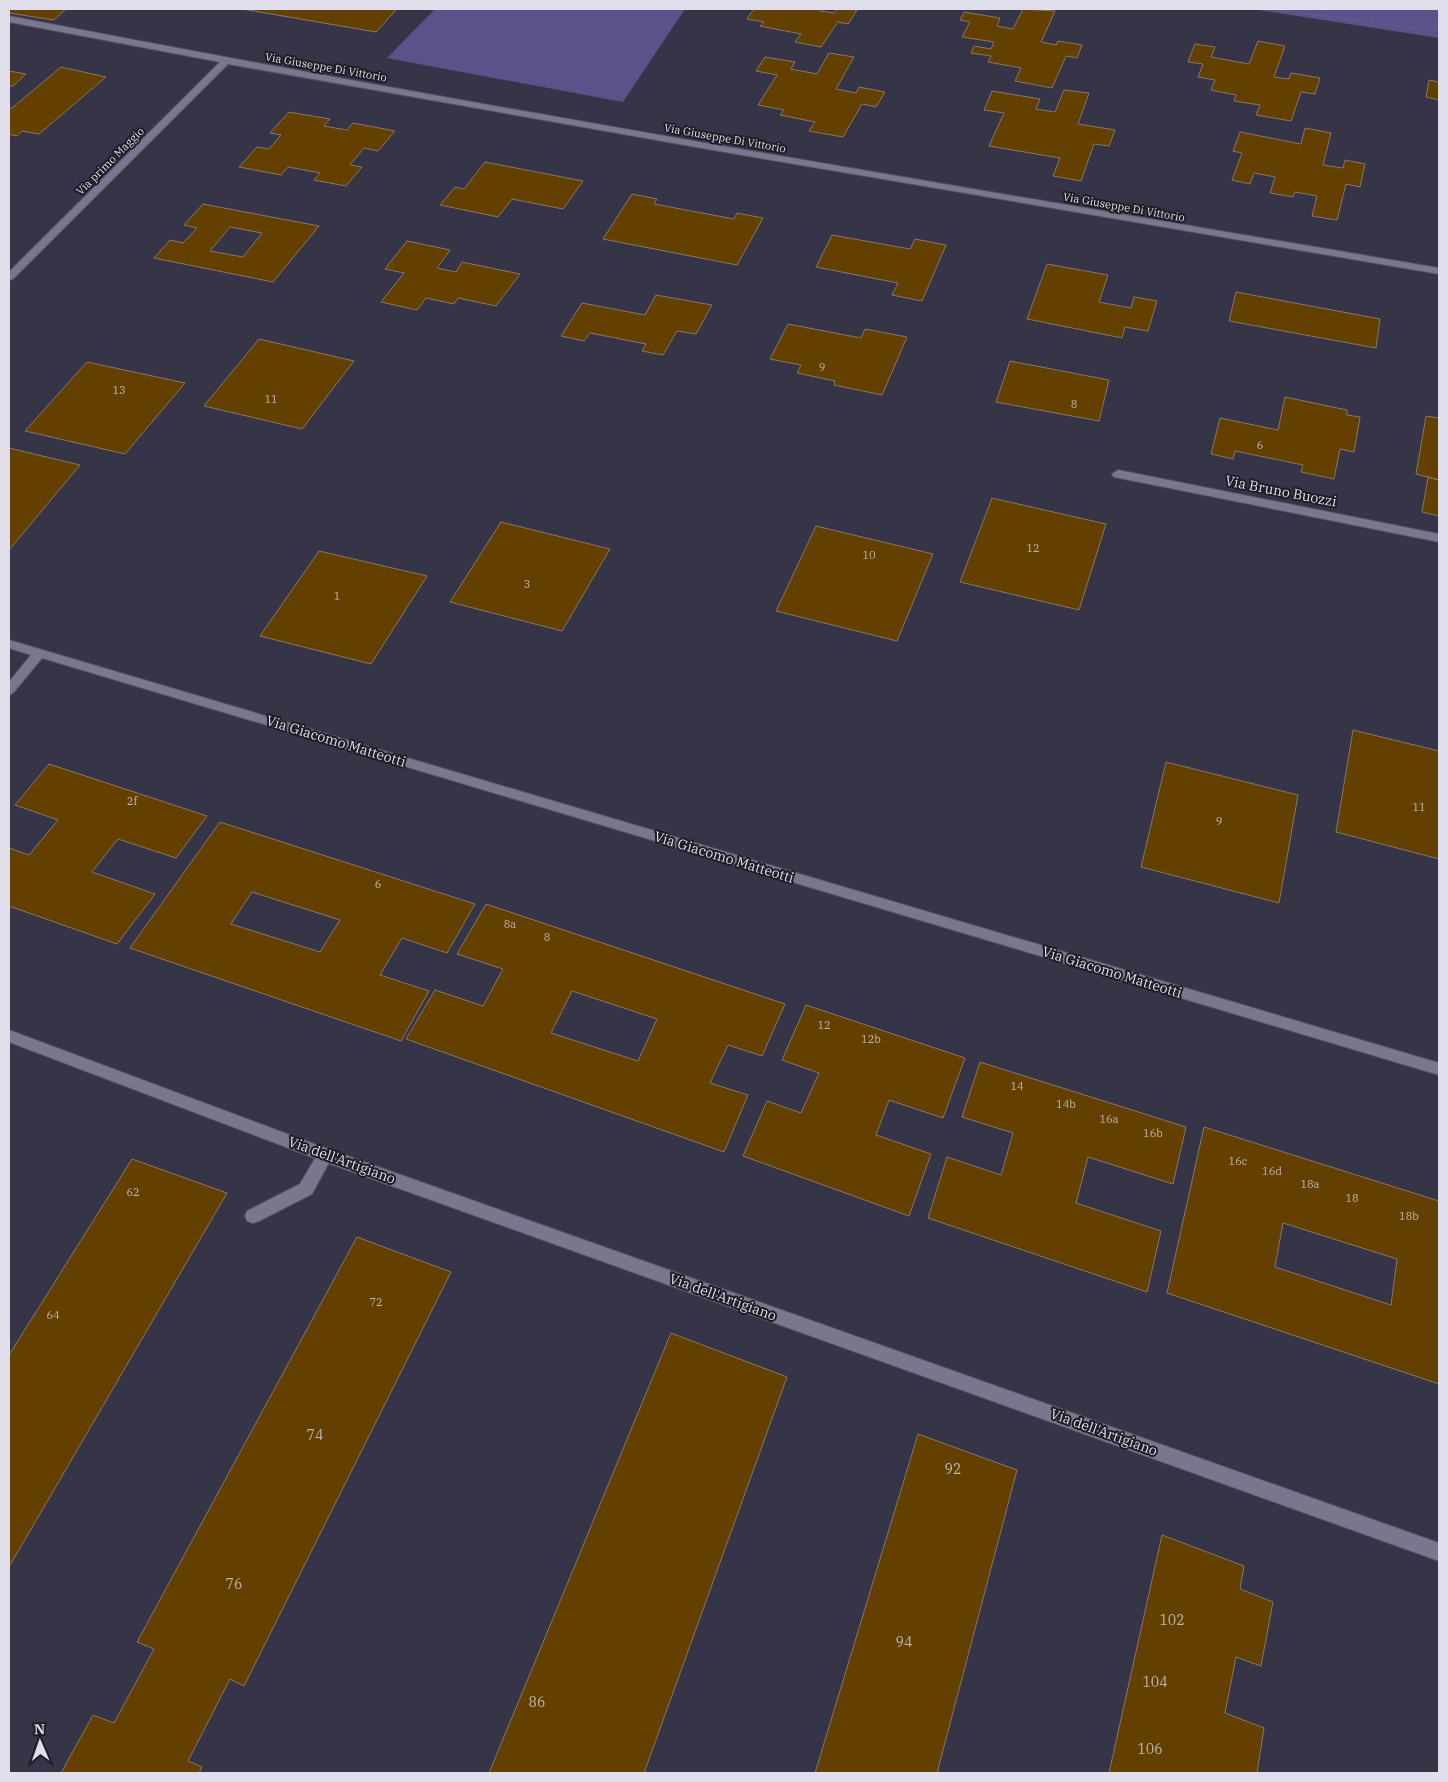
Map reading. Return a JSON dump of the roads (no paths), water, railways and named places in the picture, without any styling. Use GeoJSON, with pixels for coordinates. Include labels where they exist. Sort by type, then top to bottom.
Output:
{"type":"FeatureCollection","features":[{"type":"Feature","properties":{"kind":"street","name":"Via Giuseppe Di Vittorio"},"geometry":{"type":"LineString","coordinates":[[9,19],[226,61],[707,146],[1439,271]]}},
{"type":"Feature","properties":{"kind":"street","name":"Via primo Maggio"},"geometry":{"type":"LineString","coordinates":[[9,277],[226,61]]}},
{"type":"Feature","properties":{"kind":"street","name":"Via Bruno Buozzi"},"geometry":{"type":"LineString","coordinates":[[1118,474],[1439,538]]}},
{"type":"Feature","properties":{"kind":"street","name":"Via Giacomo Matteotti"},"geometry":{"type":"LineString","coordinates":[[9,644],[1439,1069]]}},
{"type":"Feature","properties":{"kind":"street"},"geometry":{"type":"LineString","coordinates":[[9,690],[40,653]]}},
{"type":"Feature","properties":{"kind":"street","name":"Via dell'Artigiano"},"geometry":{"type":"LineString","coordinates":[[9,1036],[325,1155],[1439,1552]]}},
{"type":"Feature","properties":{"kind":"street"},"geometry":{"type":"LineString","coordinates":[[253,1216],[306,1189],[325,1155]]}}]}
